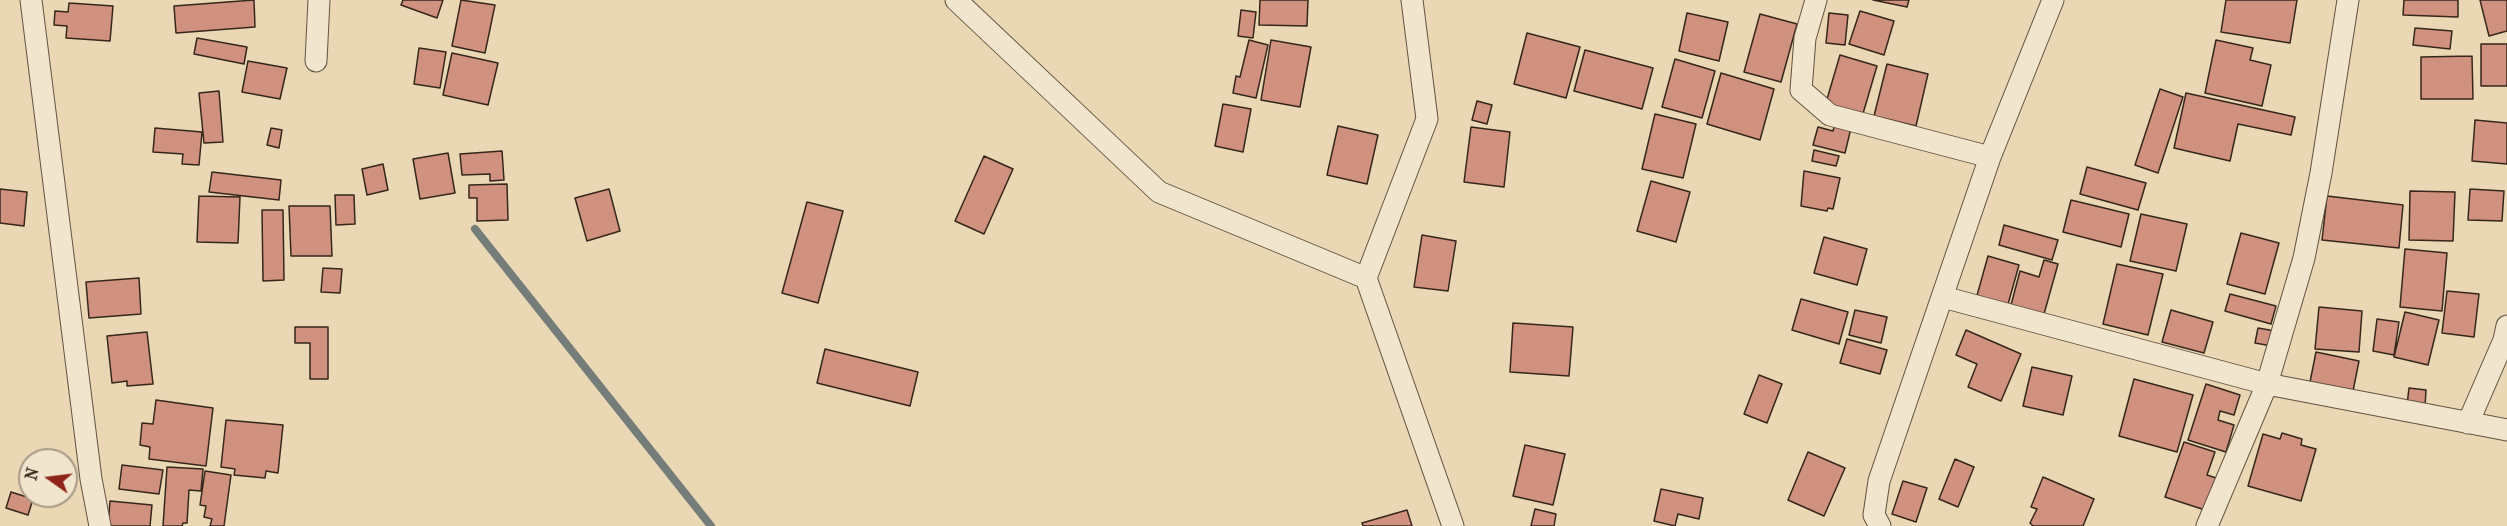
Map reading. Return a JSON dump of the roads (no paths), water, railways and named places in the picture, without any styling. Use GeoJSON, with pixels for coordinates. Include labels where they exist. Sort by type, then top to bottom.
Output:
{"type":"FeatureCollection","features":[{"type":"Feature","properties":{"kind":"street"},"geometry":{"type":"LineString","coordinates":[[31,0],[91,479],[100,526]]}},
{"type":"Feature","properties":{"kind":"street"},"geometry":{"type":"LineString","coordinates":[[316,61],[319,0]]}},
{"type":"Feature","properties":{"kind":"street"},"geometry":{"type":"LineString","coordinates":[[956,0],[1159,192],[1366,278]]}},
{"type":"Feature","properties":{"kind":"street"},"geometry":{"type":"LineString","coordinates":[[1412,0],[1427,119],[1366,278],[1453,526]]}},
{"type":"Feature","properties":{"kind":"street"},"geometry":{"type":"LineString","coordinates":[[1816,0],[1805,38],[1802,90],[1830,115],[1990,157]]}},
{"type":"Feature","properties":{"kind":"street"},"geometry":{"type":"LineString","coordinates":[[1880,526],[1874,515],[1879,482],[1990,157],[2054,0]]}},
{"type":"Feature","properties":{"kind":"street"},"geometry":{"type":"LineString","coordinates":[[2207,526],[2267,384],[2308,237],[2321,173],[2348,0]]}},
{"type":"Feature","properties":{"kind":"street"},"geometry":{"type":"LineString","coordinates":[[1943,297],[2267,384],[2507,430]]}},
{"type":"Feature","properties":{"kind":"street"},"geometry":{"type":"LineString","coordinates":[[2468,423],[2504,340],[2507,326]]}},
{"type":"Feature","properties":{"kind":"waterway"},"geometry":{"type":"LineString","coordinates":[[475,229],[711,526]]}}]}
